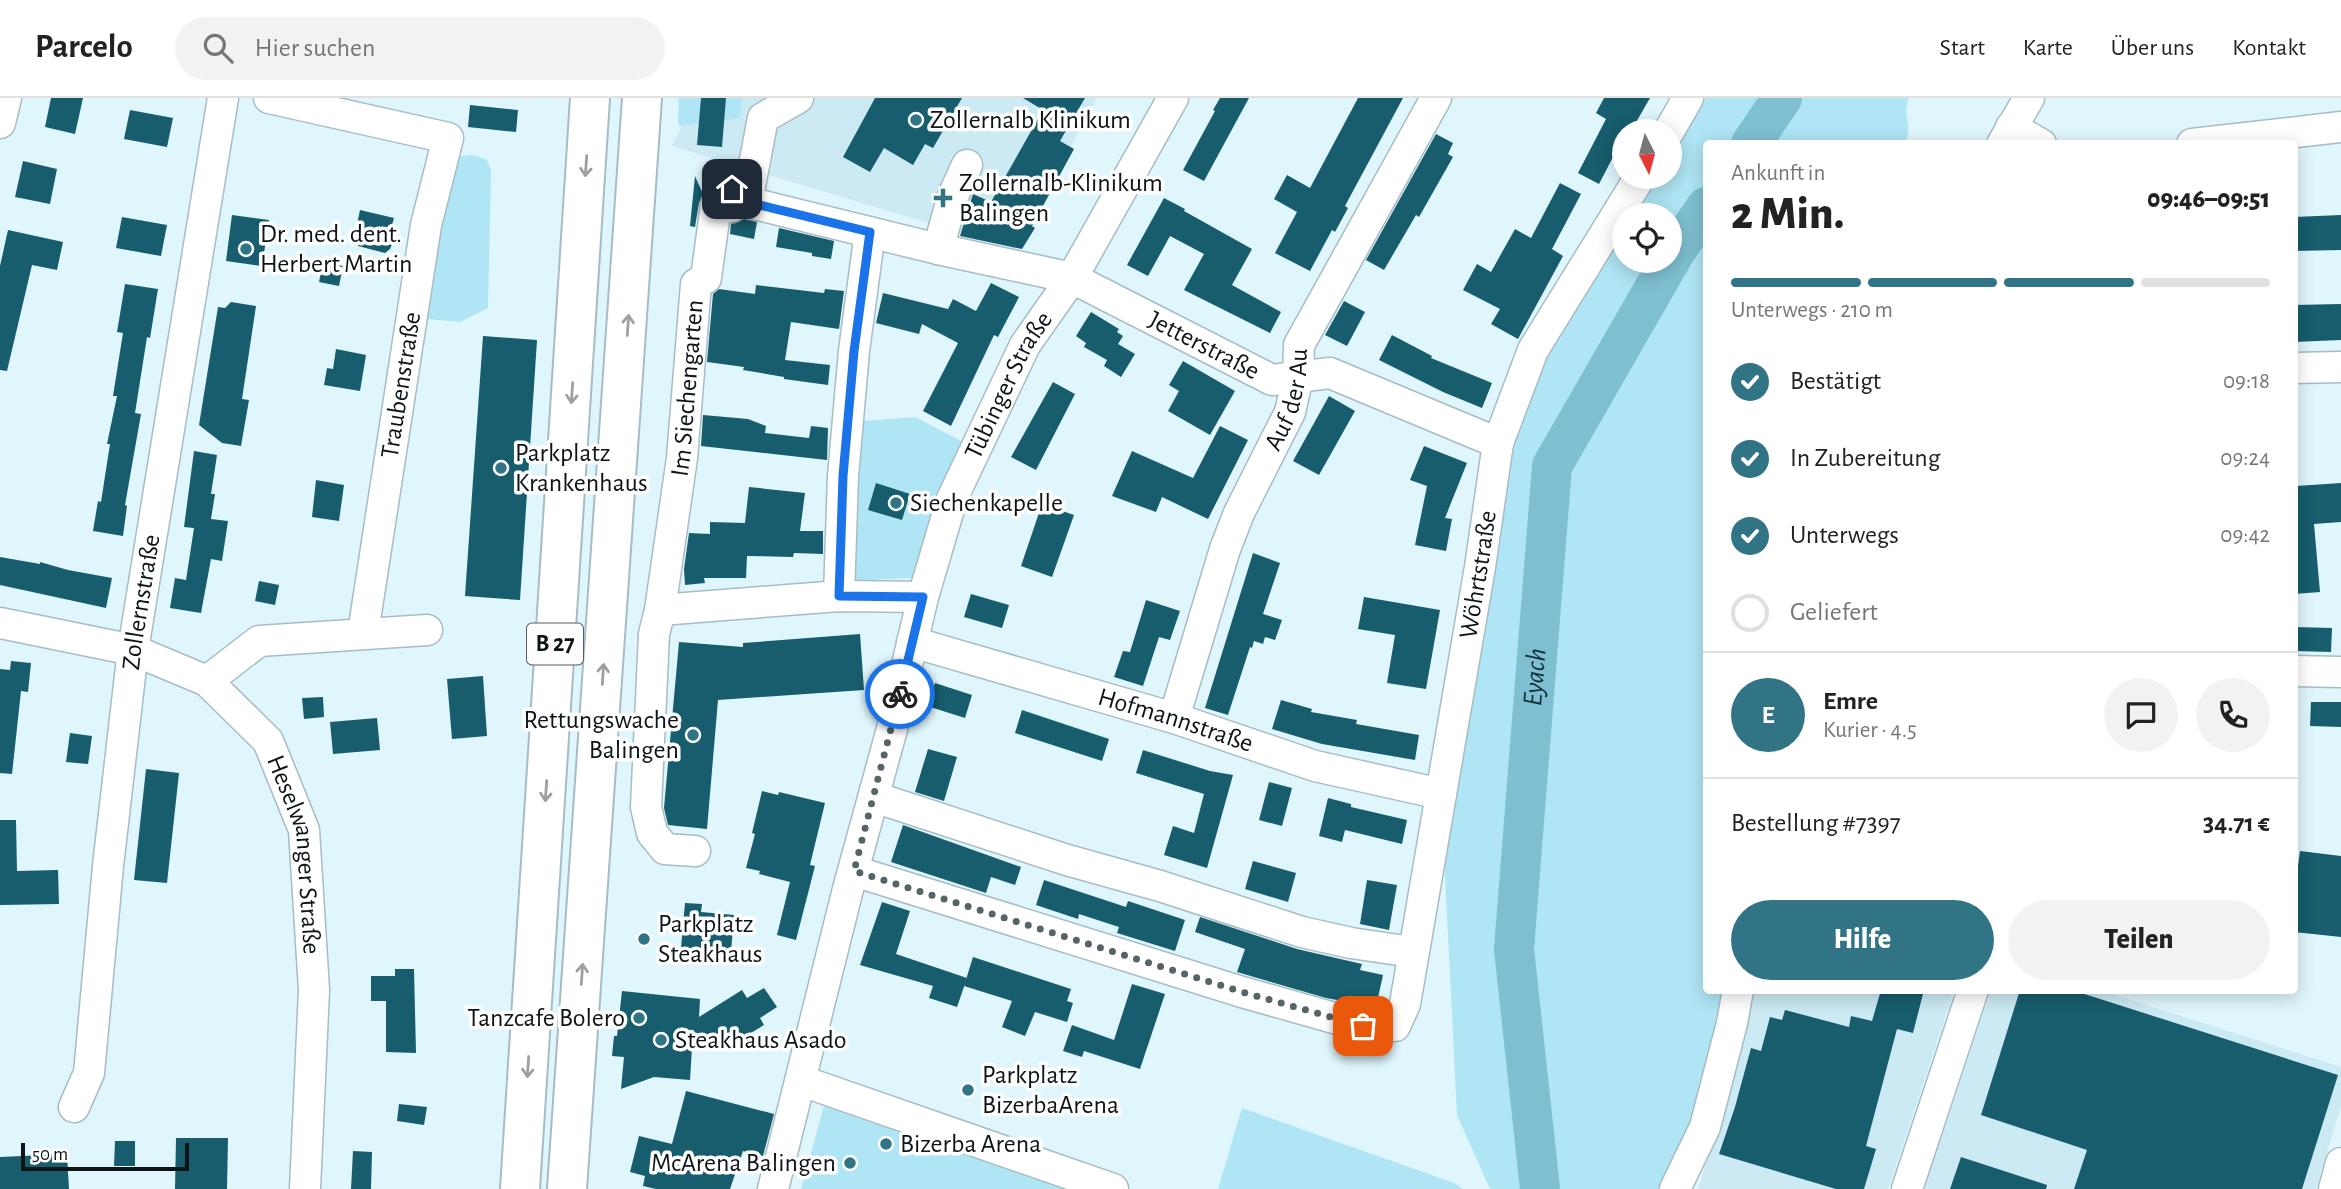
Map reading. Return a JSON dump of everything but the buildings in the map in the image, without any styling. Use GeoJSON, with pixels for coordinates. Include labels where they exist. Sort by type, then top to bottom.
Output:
{"type":"FeatureCollection","features":[{"type":"Feature","properties":{"kind":"highway","name":"B 27"},"geometry":{"type":"LineString","coordinates":[[520,1189],[590,98]]}},
{"type":"Feature","properties":{"kind":"highway","name":"B 27"},"geometry":{"type":"LineString","coordinates":[[567,1189],[642,98]]}},
{"type":"Feature","properties":{"kind":"street"},"geometry":{"type":"LineString","coordinates":[[0,123],[6,98]]}},
{"type":"Feature","properties":{"kind":"street","name":"Zollernstraße"},"geometry":{"type":"LineString","coordinates":[[74,1107],[89,1073],[108,866],[133,650],[223,98]]}},
{"type":"Feature","properties":{"kind":"street","name":"Traubenstraße"},"geometry":{"type":"LineString","coordinates":[[269,98],[448,138],[426,225],[363,633]]}},
{"type":"Feature","properties":{"kind":"street"},"geometry":{"type":"LineString","coordinates":[[738,194],[763,118],[798,98]]}},
{"type":"Feature","properties":{"kind":"street","name":"Tübinger Straße"},"geometry":{"type":"LineString","coordinates":[[773,1189],[923,597],[951,499],[1025,345],[1072,278],[1173,98]]}},
{"type":"Feature","properties":{"kind":"street","name":"Auf der Au"},"geometry":{"type":"LineString","coordinates":[[1174,718],[1225,549],[1290,412],[1297,377],[1299,345],[1436,98]]}},
{"type":"Feature","properties":{"kind":"street"},"geometry":{"type":"LineString","coordinates":[[1676,119],[1688,98]]}},
{"type":"Feature","properties":{"kind":"street"},"geometry":{"type":"LineString","coordinates":[[2025,140],[2007,135],[2029,98]]}},
{"type":"Feature","properties":{"kind":"street"},"geometry":{"type":"LineString","coordinates":[[2227,140],[2341,127]]}},
{"type":"Feature","properties":{"kind":"street"},"geometry":{"type":"LineString","coordinates":[[938,249],[953,196],[967,165]]}},
{"type":"Feature","properties":{"kind":"street","name":"Wöhrtstraße"},"geometry":{"type":"LineString","coordinates":[[854,871],[1242,992],[1363,1026],[1395,1026],[1405,1004],[1480,567],[1498,443],[1533,350],[1633,189]]}},
{"type":"Feature","properties":{"kind":"street","name":"Tübinger Straße"},"geometry":{"type":"LineString","coordinates":[[738,194],[870,232],[1072,278]]}},
{"type":"Feature","properties":{"kind":"street","name":"Im Siechengarten"},"geometry":{"type":"LineString","coordinates":[[695,851],[665,849],[652,833],[646,807],[654,634],[660,610],[682,458],[696,284],[706,278],[716,205],[732,207],[738,194]]}},
{"type":"Feature","properties":{"kind":"street"},"geometry":{"type":"LineString","coordinates":[[839,596],[843,476],[854,351],[870,232]]}},
{"type":"Feature","properties":{"kind":"street","name":"Jetterstraße"},"geometry":{"type":"LineString","coordinates":[[1072,278],[1272,380],[1330,373],[1498,443]]}},
{"type":"Feature","properties":{"kind":"street"},"geometry":{"type":"LineString","coordinates":[[2298,368],[2341,367]]}},
{"type":"Feature","properties":{"kind":"street"},"geometry":{"type":"LineString","coordinates":[[660,610],[839,596],[923,597]]}},
{"type":"Feature","properties":{"kind":"street","name":"Heselwanger Straße"},"geometry":{"type":"LineString","coordinates":[[0,623],[133,650],[207,681],[268,741],[304,830],[314,989],[305,1189]]}},
{"type":"Feature","properties":{"kind":"street"},"geometry":{"type":"LineString","coordinates":[[207,681],[258,641],[427,630]]}},
{"type":"Feature","properties":{"kind":"street","name":"Hofmannstraße"},"geometry":{"type":"LineString","coordinates":[[912,642],[1174,718],[1315,766],[1441,794]]}},
{"type":"Feature","properties":{"kind":"street"},"geometry":{"type":"LineString","coordinates":[[2298,671],[2341,672]]}},
{"type":"Feature","properties":{"kind":"street"},"geometry":{"type":"LineString","coordinates":[[874,797],[1302,932],[1412,952]]}},
{"type":"Feature","properties":{"kind":"street"},"geometry":{"type":"LineString","coordinates":[[1675,1189],[1705,1127],[1737,994]]}},
{"type":"Feature","properties":{"kind":"street"},"geometry":{"type":"LineString","coordinates":[[1907,1189],[1972,994]]}},
{"type":"Feature","properties":{"kind":"street"},"geometry":{"type":"LineString","coordinates":[[802,1081],[1113,1189]]}},
{"type":"Feature","properties":{"kind":"street"},"geometry":{"type":"LineString","coordinates":[[2334,1189],[2341,1163]]}},
{"type":"Feature","properties":{"kind":"shaded area"},"geometry":{"type":"Polygon","coordinates":[[[679,98],[742,98],[740,118],[680,126],[679,98]]]}},
{"type":"Feature","properties":{"kind":"shaded area","name":"Zollernalb-Klinikum Balingen"},"geometry":{"type":"Polygon","coordinates":[[[695,98],[1097,98],[1015,249],[672,146],[695,98]]]}},
{"type":"Feature","properties":{"kind":"shaded area"},"geometry":{"type":"Polygon","coordinates":[[[1697,98],[1909,98],[1906,109],[1906,140],[1703,140],[1703,994],[1722,994],[1697,1125],[1667,1189],[1490,1189],[1457,1115],[1441,794],[1498,443],[1612,229],[1612,273],[1682,273],[1682,203],[1626,203],[1634,189],[1682,189],[1682,119],[1680,119],[1697,98]]]}},
{"type":"Feature","properties":{"kind":"shaded area"},"geometry":{"type":"Polygon","coordinates":[[[471,155],[486,159],[491,169],[488,308],[460,322],[415,318],[455,157],[471,155]]]}},
{"type":"Feature","properties":{"kind":"shaded area"},"geometry":{"type":"Polygon","coordinates":[[[915,417],[963,442],[912,578],[848,581],[863,421],[915,417]]]}},
{"type":"Feature","properties":{"kind":"shaded area"},"geometry":{"type":"Polygon","coordinates":[[[1747,994],[1953,994],[1888,1189],[1698,1189],[1730,1087],[1747,994]]]}},
{"type":"Feature","properties":{"kind":"shaded area"},"geometry":{"type":"Polygon","coordinates":[[[1990,994],[2112,994],[2341,1067],[2341,1106],[2316,1189],[1924,1189],[1990,994]]]}},
{"type":"Feature","properties":{"kind":"shaded area","name":"Bizerba Arena"},"geometry":{"type":"Polygon","coordinates":[[[826,1099],[1091,1189],[801,1189],[826,1099]]]}},
{"type":"Feature","properties":{"kind":"shaded area"},"geometry":{"type":"Polygon","coordinates":[[[1242,1108],[1454,1183],[1463,1189],[1218,1189],[1242,1108]]]}},
{"type":"Feature","properties":{"kind":"waterway","name":"Eyach"},"geometry":{"type":"LineString","coordinates":[[1754,140],[1782,98]]}},
{"type":"Feature","properties":{"kind":"waterway","name":"Eyach"},"geometry":{"type":"LineString","coordinates":[[1540,1189],[1514,949],[1552,466],[1675,252],[1703,211]]}},
{"type":"Feature","properties":{"kind":"way so far"},"geometry":{"type":"LineString","coordinates":[[900,694],[854,871],[1242,992],[1363,1026]]}},
{"type":"Feature","properties":{"kind":"place","name":"Zollernalb Klinikum"},"geometry":{"type":"Point","coordinates":[916,120]}},
{"type":"Feature","properties":{"kind":"place","name":"Zollernalb-Klinikum Balingen"},"geometry":{"type":"Point","coordinates":[943,198]}},
{"type":"Feature","properties":{"kind":"place","name":"Dr. med. dent. Herbert Martin"},"geometry":{"type":"Point","coordinates":[246,249]}},
{"type":"Feature","properties":{"kind":"place","name":"Parkplatz Krankenhaus"},"geometry":{"type":"Point","coordinates":[501,468]}},
{"type":"Feature","properties":{"kind":"place","name":"Siechenkapelle"},"geometry":{"type":"Point","coordinates":[896,503]}},
{"type":"Feature","properties":{"kind":"place","name":"Rettungswache Balingen"},"geometry":{"type":"Point","coordinates":[693,735]}},
{"type":"Feature","properties":{"kind":"place","name":"Parkplatz Steakhaus"},"geometry":{"type":"Point","coordinates":[644,939]}},
{"type":"Feature","properties":{"kind":"place","name":"Tanzcafe Bolero"},"geometry":{"type":"Point","coordinates":[639,1018]}},
{"type":"Feature","properties":{"kind":"place","name":"Steakhaus Asado"},"geometry":{"type":"Point","coordinates":[661,1040]}},
{"type":"Feature","properties":{"kind":"place","name":"Parkplatz BizerbaArena"},"geometry":{"type":"Point","coordinates":[968,1090]}},
{"type":"Feature","properties":{"kind":"place","name":"Bizerba Arena"},"geometry":{"type":"Point","coordinates":[886,1144]}},
{"type":"Feature","properties":{"kind":"place","name":"McArena Balingen"},"geometry":{"type":"Point","coordinates":[850,1163]}},
{"type":"Feature","properties":{"kind":"route"},"geometry":{"type":"LineString","coordinates":[[732,189],[747,202],[870,232],[854,351],[843,476],[839,596],[923,597],[900,694]]}}]}
